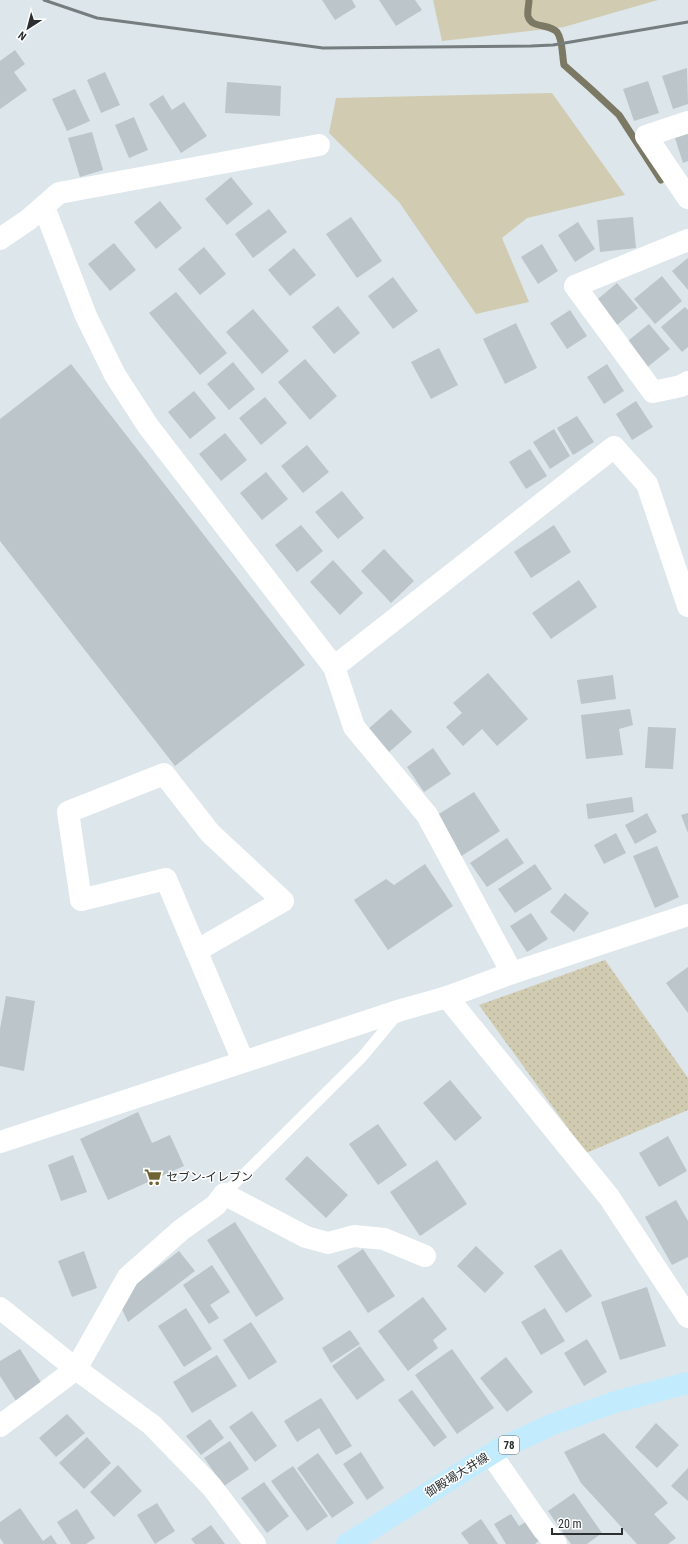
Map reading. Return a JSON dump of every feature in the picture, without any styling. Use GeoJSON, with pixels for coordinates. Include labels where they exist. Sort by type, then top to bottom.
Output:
{"type":"FeatureCollection","features":[{"type":"Feature","properties":{"kind":"main road","name":"御殿場大井線"},"geometry":{"type":"LineString","coordinates":[[347,1544],[499,1449],[553,1424],[615,1402],[688,1383]]}},
{"type":"Feature","properties":{"kind":"street"},"geometry":{"type":"LineString","coordinates":[[686,191],[646,136],[688,122]]}},
{"type":"Feature","properties":{"kind":"street"},"geometry":{"type":"LineString","coordinates":[[0,239],[28,220],[59,193],[319,146]]}},
{"type":"Feature","properties":{"kind":"street"},"geometry":{"type":"LineString","coordinates":[[44,207],[86,316],[115,374],[148,426],[334,667],[354,727],[427,815],[512,973]]}},
{"type":"Feature","properties":{"kind":"street"},"geometry":{"type":"LineString","coordinates":[[688,240],[575,286],[653,392],[680,386],[688,382]]}},
{"type":"Feature","properties":{"kind":"street"},"geometry":{"type":"LineString","coordinates":[[334,667],[614,447],[647,484],[688,606]]}},
{"type":"Feature","properties":{"kind":"street"},"geometry":{"type":"LineString","coordinates":[[196,950],[283,901],[210,833],[164,774],[68,812],[81,900],[166,879],[242,1061]]}},
{"type":"Feature","properties":{"kind":"street"},"geometry":{"type":"LineString","coordinates":[[0,1142],[242,1061],[401,1010],[448,997],[512,973],[688,915]]}},
{"type":"Feature","properties":{"kind":"street"},"geometry":{"type":"LineString","coordinates":[[448,997],[609,1197],[688,1317]]}},
{"type":"Feature","properties":{"kind":"street"},"geometry":{"type":"LineString","coordinates":[[0,1426],[76,1369],[128,1277],[181,1230],[216,1205],[224,1194],[306,1237],[328,1243],[354,1236],[384,1239],[425,1256]]}},
{"type":"Feature","properties":{"kind":"street"},"geometry":{"type":"LineString","coordinates":[[0,1308],[76,1369],[152,1425],[212,1487],[255,1544]]}},
{"type":"Feature","properties":{"kind":"street"},"geometry":{"type":"LineString","coordinates":[[491,1454],[543,1529],[556,1544]]}},
{"type":"Feature","properties":{"kind":"lane"},"geometry":{"type":"LineString","coordinates":[[224,1194],[362,1057],[401,1010]]}},
{"type":"Feature","properties":{"kind":"shaded area"},"geometry":{"type":"Polygon","coordinates":[[[433,0],[658,0],[564,27],[442,41],[433,0]]]}},
{"type":"Feature","properties":{"kind":"shaded area"},"geometry":{"type":"Polygon","coordinates":[[[552,93],[625,195],[527,218],[502,238],[529,302],[476,314],[399,202],[329,133],[336,98],[552,93]]]}},
{"type":"Feature","properties":{"kind":"shaded area"},"geometry":{"type":"Polygon","coordinates":[[[605,960],[688,1078],[688,1110],[586,1153],[479,1005],[605,960]]]}},
{"type":"Feature","properties":{"kind":"building"},"geometry":{"type":"Polygon","coordinates":[[[322,0],[352,0],[356,7],[335,20],[322,0]]]}},
{"type":"Feature","properties":{"kind":"building"},"geometry":{"type":"Polygon","coordinates":[[[379,0],[415,0],[422,10],[396,26],[379,0]]]}},
{"type":"Feature","properties":{"kind":"building"},"geometry":{"type":"Polygon","coordinates":[[[15,50],[25,64],[14,72],[27,90],[0,109],[0,61],[15,50]]]}},
{"type":"Feature","properties":{"kind":"building"},"geometry":{"type":"Polygon","coordinates":[[[687,68],[688,104],[673,109],[662,76],[687,68]]]}},
{"type":"Feature","properties":{"kind":"building"},"geometry":{"type":"Polygon","coordinates":[[[105,72],[120,105],[101,113],[87,80],[105,72]]]}},
{"type":"Feature","properties":{"kind":"building"},"geometry":{"type":"Polygon","coordinates":[[[648,81],[659,113],[634,121],[623,89],[648,81]]]}},
{"type":"Feature","properties":{"kind":"building"},"geometry":{"type":"Polygon","coordinates":[[[227,82],[281,86],[280,116],[225,113],[227,82]]]}},
{"type":"Feature","properties":{"kind":"building"},"geometry":{"type":"Polygon","coordinates":[[[75,89],[90,121],[67,131],[52,99],[75,89]]]}},
{"type":"Feature","properties":{"kind":"building"},"geometry":{"type":"Polygon","coordinates":[[[163,95],[172,110],[184,102],[207,136],[181,153],[149,104],[163,95]]]}},
{"type":"Feature","properties":{"kind":"building"},"geometry":{"type":"Polygon","coordinates":[[[134,117],[148,150],[129,158],[115,125],[134,117]]]}},
{"type":"Feature","properties":{"kind":"building"},"geometry":{"type":"Polygon","coordinates":[[[92,132],[103,170],[80,177],[68,138],[92,132]]]}},
{"type":"Feature","properties":{"kind":"building"},"geometry":{"type":"Polygon","coordinates":[[[688,134],[688,161],[683,163],[675,138],[688,134]]]}},
{"type":"Feature","properties":{"kind":"building"},"geometry":{"type":"Polygon","coordinates":[[[231,177],[253,204],[227,225],[205,199],[231,177]]]}},
{"type":"Feature","properties":{"kind":"building"},"geometry":{"type":"Polygon","coordinates":[[[160,201],[182,228],[156,249],[134,222],[160,201]]]}},
{"type":"Feature","properties":{"kind":"building"},"geometry":{"type":"Polygon","coordinates":[[[269,209],[287,232],[253,258],[235,234],[269,209]]]}},
{"type":"Feature","properties":{"kind":"building"},"geometry":{"type":"Polygon","coordinates":[[[351,217],[382,261],[357,278],[326,234],[351,217]]]}},
{"type":"Feature","properties":{"kind":"building"},"geometry":{"type":"Polygon","coordinates":[[[633,217],[636,248],[600,252],[597,220],[633,217]]]}},
{"type":"Feature","properties":{"kind":"building"},"geometry":{"type":"Polygon","coordinates":[[[578,222],[595,249],[575,262],[558,235],[578,222]]]}},
{"type":"Feature","properties":{"kind":"building"},"geometry":{"type":"Polygon","coordinates":[[[114,243],[136,270],[110,291],[88,264],[114,243]]]}},
{"type":"Feature","properties":{"kind":"building"},"geometry":{"type":"Polygon","coordinates":[[[542,244],[558,271],[538,284],[521,257],[542,244]]]}},
{"type":"Feature","properties":{"kind":"building"},"geometry":{"type":"Polygon","coordinates":[[[204,247],[226,274],[200,295],[178,269],[204,247]]]}},
{"type":"Feature","properties":{"kind":"building"},"geometry":{"type":"Polygon","coordinates":[[[294,248],[316,275],[290,296],[268,270],[294,248]]]}},
{"type":"Feature","properties":{"kind":"building"},"geometry":{"type":"Polygon","coordinates":[[[688,258],[688,290],[672,271],[688,258]]]}},
{"type":"Feature","properties":{"kind":"building"},"geometry":{"type":"Polygon","coordinates":[[[662,276],[682,301],[655,324],[634,299],[662,276]]]}},
{"type":"Feature","properties":{"kind":"building"},"geometry":{"type":"Polygon","coordinates":[[[393,277],[418,311],[393,329],[368,296],[393,277]]]}},
{"type":"Feature","properties":{"kind":"building"},"geometry":{"type":"Polygon","coordinates":[[[617,283],[638,308],[612,329],[592,304],[617,283]]]}},
{"type":"Feature","properties":{"kind":"building"},"geometry":{"type":"Polygon","coordinates":[[[176,292],[227,353],[200,375],[149,313],[176,292]]]}},
{"type":"Feature","properties":{"kind":"building"},"geometry":{"type":"Polygon","coordinates":[[[338,306],[360,333],[334,354],[312,327],[338,306]]]}},
{"type":"Feature","properties":{"kind":"building"},"geometry":{"type":"Polygon","coordinates":[[[685,307],[688,310],[688,347],[682,352],[661,327],[685,307]]]}},
{"type":"Feature","properties":{"kind":"building"},"geometry":{"type":"Polygon","coordinates":[[[253,309],[289,351],[262,374],[226,332],[253,309]]]}},
{"type":"Feature","properties":{"kind":"building"},"geometry":{"type":"Polygon","coordinates":[[[570,310],[587,336],[567,349],[550,323],[570,310]]]}},
{"type":"Feature","properties":{"kind":"building"},"geometry":{"type":"Polygon","coordinates":[[[516,323],[537,368],[505,384],[483,339],[516,323]]]}},
{"type":"Feature","properties":{"kind":"building"},"geometry":{"type":"Polygon","coordinates":[[[649,324],[670,349],[645,369],[624,344],[649,324]]]}},
{"type":"Feature","properties":{"kind":"building"},"geometry":{"type":"Polygon","coordinates":[[[439,348],[458,385],[431,399],[411,362],[439,348]]]}},
{"type":"Feature","properties":{"kind":"building"},"geometry":{"type":"Polygon","coordinates":[[[305,359],[337,396],[310,420],[278,382],[305,359]]]}},
{"type":"Feature","properties":{"kind":"building"},"geometry":{"type":"Polygon","coordinates":[[[233,362],[255,389],[229,410],[207,384],[233,362]]]}},
{"type":"Feature","properties":{"kind":"building"},"geometry":{"type":"Polygon","coordinates":[[[71,364],[305,665],[175,766],[0,541],[0,419],[71,364]]]}},
{"type":"Feature","properties":{"kind":"building"},"geometry":{"type":"Polygon","coordinates":[[[607,364],[624,391],[604,404],[587,377],[607,364]]]}},
{"type":"Feature","properties":{"kind":"building"},"geometry":{"type":"Polygon","coordinates":[[[194,391],[216,418],[190,439],[168,412],[194,391]]]}},
{"type":"Feature","properties":{"kind":"building"},"geometry":{"type":"Polygon","coordinates":[[[265,397],[287,423],[261,445],[239,418],[265,397]]]}},
{"type":"Feature","properties":{"kind":"building"},"geometry":{"type":"Polygon","coordinates":[[[636,401],[653,427],[632,440],[616,414],[636,401]]]}},
{"type":"Feature","properties":{"kind":"building"},"geometry":{"type":"Polygon","coordinates":[[[577,416],[594,442],[573,455],[557,428],[577,416]]]}},
{"type":"Feature","properties":{"kind":"building"},"geometry":{"type":"Polygon","coordinates":[[[554,429],[570,456],[550,469],[533,442],[554,429]]]}},
{"type":"Feature","properties":{"kind":"building"},"geometry":{"type":"Polygon","coordinates":[[[225,433],[247,460],[221,481],[199,454],[225,433]]]}},
{"type":"Feature","properties":{"kind":"building"},"geometry":{"type":"Polygon","coordinates":[[[307,445],[329,472],[303,493],[281,466],[307,445]]]}},
{"type":"Feature","properties":{"kind":"building"},"geometry":{"type":"Polygon","coordinates":[[[530,449],[547,476],[526,489],[509,462],[530,449]]]}},
{"type":"Feature","properties":{"kind":"building"},"geometry":{"type":"Polygon","coordinates":[[[266,472],[288,499],[262,520],[240,493],[266,472]]]}},
{"type":"Feature","properties":{"kind":"building"},"geometry":{"type":"Polygon","coordinates":[[[342,491],[364,518],[338,539],[315,512],[342,491]]]}},
{"type":"Feature","properties":{"kind":"building"},"geometry":{"type":"Polygon","coordinates":[[[301,525],[323,551],[297,572],[275,545],[301,525]]]}},
{"type":"Feature","properties":{"kind":"building"},"geometry":{"type":"Polygon","coordinates":[[[554,525],[571,552],[531,578],[514,552],[554,525]]]}},
{"type":"Feature","properties":{"kind":"building"},"geometry":{"type":"Polygon","coordinates":[[[384,549],[414,581],[391,603],[361,571],[384,549]]]}},
{"type":"Feature","properties":{"kind":"building"},"geometry":{"type":"Polygon","coordinates":[[[333,560],[363,593],[340,615],[310,582],[333,560]]]}},
{"type":"Feature","properties":{"kind":"building"},"geometry":{"type":"Polygon","coordinates":[[[579,580],[597,607],[551,639],[532,613],[579,580]]]}},
{"type":"Feature","properties":{"kind":"building"},"geometry":{"type":"Polygon","coordinates":[[[488,673],[528,719],[497,746],[482,729],[463,746],[446,727],[462,713],[453,703],[488,673]]]}},
{"type":"Feature","properties":{"kind":"building"},"geometry":{"type":"Polygon","coordinates":[[[613,675],[616,699],[581,704],[577,680],[613,675]]]}},
{"type":"Feature","properties":{"kind":"building"},"geometry":{"type":"Polygon","coordinates":[[[391,709],[412,732],[388,753],[367,730],[391,709]]]}},
{"type":"Feature","properties":{"kind":"building"},"geometry":{"type":"Polygon","coordinates":[[[630,709],[633,725],[619,729],[623,755],[586,759],[581,715],[630,709]]]}},
{"type":"Feature","properties":{"kind":"building"},"geometry":{"type":"Polygon","coordinates":[[[648,727],[676,728],[673,769],[645,768],[648,727]]]}},
{"type":"Feature","properties":{"kind":"building"},"geometry":{"type":"Polygon","coordinates":[[[433,748],[451,774],[424,792],[407,767],[433,748]]]}},
{"type":"Feature","properties":{"kind":"building"},"geometry":{"type":"Polygon","coordinates":[[[474,792],[500,831],[460,857],[434,817],[474,792]]]}},
{"type":"Feature","properties":{"kind":"building"},"geometry":{"type":"Polygon","coordinates":[[[632,797],[634,812],[588,819],[586,804],[632,797]]]}},
{"type":"Feature","properties":{"kind":"building"},"geometry":{"type":"Polygon","coordinates":[[[647,813],[657,832],[635,844],[625,825],[647,813]]]}},
{"type":"Feature","properties":{"kind":"building"},"geometry":{"type":"Polygon","coordinates":[[[688,813],[688,833],[681,815],[688,813]]]}},
{"type":"Feature","properties":{"kind":"building"},"geometry":{"type":"Polygon","coordinates":[[[616,833],[626,853],[604,864],[594,845],[616,833]]]}},
{"type":"Feature","properties":{"kind":"building"},"geometry":{"type":"Polygon","coordinates":[[[507,838],[524,863],[487,887],[470,863],[507,838]]]}},
{"type":"Feature","properties":{"kind":"building"},"geometry":{"type":"Polygon","coordinates":[[[657,846],[679,897],[655,908],[633,856],[657,846]]]}},
{"type":"Feature","properties":{"kind":"building"},"geometry":{"type":"Polygon","coordinates":[[[425,864],[453,906],[388,950],[354,900],[386,879],[394,885],[425,864]]]}},
{"type":"Feature","properties":{"kind":"building"},"geometry":{"type":"Polygon","coordinates":[[[535,864],[552,889],[515,913],[498,889],[535,864]]]}},
{"type":"Feature","properties":{"kind":"building"},"geometry":{"type":"Polygon","coordinates":[[[565,893],[589,913],[574,932],[550,912],[565,893]]]}},
{"type":"Feature","properties":{"kind":"building"},"geometry":{"type":"Polygon","coordinates":[[[531,913],[548,939],[527,952],[510,926],[531,913]]]}},
{"type":"Feature","properties":{"kind":"building"},"geometry":{"type":"Polygon","coordinates":[[[688,967],[688,1013],[666,983],[688,967]]]}},
{"type":"Feature","properties":{"kind":"building"},"geometry":{"type":"Polygon","coordinates":[[[6,996],[35,1001],[24,1071],[0,1066],[0,1029],[6,996]]]}},
{"type":"Feature","properties":{"kind":"building"},"geometry":{"type":"Polygon","coordinates":[[[450,1080],[482,1118],[455,1141],[423,1103],[450,1080]]]}},
{"type":"Feature","properties":{"kind":"building"},"geometry":{"type":"Polygon","coordinates":[[[138,1112],[152,1143],[170,1135],[184,1166],[108,1200],[80,1139],[138,1112]]]}},
{"type":"Feature","properties":{"kind":"building"},"geometry":{"type":"Polygon","coordinates":[[[378,1124],[407,1165],[378,1185],[349,1144],[378,1124]]]}},
{"type":"Feature","properties":{"kind":"building"},"geometry":{"type":"Polygon","coordinates":[[[668,1136],[687,1171],[659,1187],[639,1153],[668,1136]]]}},
{"type":"Feature","properties":{"kind":"building"},"geometry":{"type":"Polygon","coordinates":[[[73,1155],[87,1192],[61,1201],[48,1165],[73,1155]]]}},
{"type":"Feature","properties":{"kind":"building"},"geometry":{"type":"Polygon","coordinates":[[[307,1156],[348,1195],[326,1218],[285,1179],[307,1156]]]}},
{"type":"Feature","properties":{"kind":"building"},"geometry":{"type":"Polygon","coordinates":[[[437,1160],[467,1204],[420,1236],[390,1192],[437,1160]]]}},
{"type":"Feature","properties":{"kind":"building"},"geometry":{"type":"Polygon","coordinates":[[[676,1200],[688,1221],[688,1257],[672,1265],[645,1217],[676,1200]]]}},
{"type":"Feature","properties":{"kind":"building"},"geometry":{"type":"Polygon","coordinates":[[[235,1222],[284,1299],[256,1317],[207,1240],[235,1222]]]}},
{"type":"Feature","properties":{"kind":"building"},"geometry":{"type":"Polygon","coordinates":[[[476,1246],[504,1273],[485,1293],[457,1266],[476,1246]]]}},
{"type":"Feature","properties":{"kind":"building"},"geometry":{"type":"Polygon","coordinates":[[[363,1249],[395,1296],[368,1313],[337,1266],[363,1249]]]}},
{"type":"Feature","properties":{"kind":"building"},"geometry":{"type":"Polygon","coordinates":[[[561,1249],[592,1296],[566,1313],[534,1266],[561,1249]]]}},
{"type":"Feature","properties":{"kind":"building"},"geometry":{"type":"Polygon","coordinates":[[[84,1251],[97,1288],[72,1297],[58,1261],[84,1251]]]}},
{"type":"Feature","properties":{"kind":"building"},"geometry":{"type":"Polygon","coordinates":[[[179,1251],[195,1271],[128,1322],[122,1309],[136,1284],[179,1251]]]}},
{"type":"Feature","properties":{"kind":"building"},"geometry":{"type":"Polygon","coordinates":[[[212,1265],[230,1292],[210,1305],[219,1318],[209,1324],[183,1285],[212,1265]]]}},
{"type":"Feature","properties":{"kind":"building"},"geometry":{"type":"Polygon","coordinates":[[[647,1287],[666,1346],[620,1360],[601,1302],[647,1287]]]}},
{"type":"Feature","properties":{"kind":"building"},"geometry":{"type":"Polygon","coordinates":[[[423,1297],[447,1329],[433,1340],[438,1348],[408,1371],[378,1331],[423,1297]]]}},
{"type":"Feature","properties":{"kind":"building"},"geometry":{"type":"Polygon","coordinates":[[[186,1308],[212,1349],[184,1367],[158,1326],[186,1308]]]}},
{"type":"Feature","properties":{"kind":"building"},"geometry":{"type":"Polygon","coordinates":[[[545,1308],[565,1341],[541,1355],[521,1322],[545,1308]]]}},
{"type":"Feature","properties":{"kind":"building"},"geometry":{"type":"Polygon","coordinates":[[[251,1322],[277,1362],[249,1380],[223,1340],[251,1322]]]}},
{"type":"Feature","properties":{"kind":"building"},"geometry":{"type":"Polygon","coordinates":[[[350,1330],[360,1344],[331,1363],[322,1348],[350,1330]]]}},
{"type":"Feature","properties":{"kind":"building"},"geometry":{"type":"Polygon","coordinates":[[[587,1339],[607,1372],[584,1386],[564,1353],[587,1339]]]}},
{"type":"Feature","properties":{"kind":"building"},"geometry":{"type":"Polygon","coordinates":[[[360,1346],[385,1380],[357,1400],[332,1366],[360,1346]]]}},
{"type":"Feature","properties":{"kind":"building"},"geometry":{"type":"Polygon","coordinates":[[[20,1349],[42,1384],[16,1401],[0,1376],[0,1361],[20,1349]]]}},
{"type":"Feature","properties":{"kind":"building"},"geometry":{"type":"Polygon","coordinates":[[[452,1349],[494,1408],[457,1434],[415,1375],[452,1349]]]}},
{"type":"Feature","properties":{"kind":"building"},"geometry":{"type":"Polygon","coordinates":[[[217,1355],[237,1386],[192,1413],[173,1382],[217,1355]]]}},
{"type":"Feature","properties":{"kind":"building"},"geometry":{"type":"Polygon","coordinates":[[[506,1357],[533,1392],[507,1412],[480,1378],[506,1357]]]}},
{"type":"Feature","properties":{"kind":"building"},"geometry":{"type":"Polygon","coordinates":[[[412,1390],[447,1437],[434,1447],[398,1400],[412,1390]]]}},
{"type":"Feature","properties":{"kind":"building"},"geometry":{"type":"Polygon","coordinates":[[[321,1398],[352,1446],[336,1455],[319,1428],[297,1442],[284,1421],[321,1398]]]}},
{"type":"Feature","properties":{"kind":"building"},"geometry":{"type":"Polygon","coordinates":[[[252,1411],[277,1446],[255,1462],[229,1427],[252,1411]]]}},
{"type":"Feature","properties":{"kind":"building"},"geometry":{"type":"Polygon","coordinates":[[[67,1414],[85,1433],[56,1457],[39,1438],[67,1414]]]}},
{"type":"Feature","properties":{"kind":"building"},"geometry":{"type":"Polygon","coordinates":[[[210,1419],[224,1438],[201,1455],[186,1436],[210,1419]]]}},
{"type":"Feature","properties":{"kind":"building"},"geometry":{"type":"Polygon","coordinates":[[[656,1423],[679,1445],[657,1468],[635,1447],[656,1423]]]}},
{"type":"Feature","properties":{"kind":"building"},"geometry":{"type":"Polygon","coordinates":[[[604,1433],[668,1503],[654,1514],[676,1538],[668,1544],[637,1544],[581,1483],[564,1452],[604,1433]]]}},
{"type":"Feature","properties":{"kind":"building"},"geometry":{"type":"Polygon","coordinates":[[[87,1437],[111,1463],[84,1489],[59,1463],[87,1437]]]}},
{"type":"Feature","properties":{"kind":"building"},"geometry":{"type":"Polygon","coordinates":[[[230,1441],[249,1469],[224,1486],[204,1458],[230,1441]]]}},
{"type":"Feature","properties":{"kind":"building"},"geometry":{"type":"Polygon","coordinates":[[[361,1452],[384,1488],[367,1500],[343,1464],[361,1452]]]}},
{"type":"Feature","properties":{"kind":"building"},"geometry":{"type":"Polygon","coordinates":[[[318,1453],[354,1503],[332,1518],[297,1468],[318,1453]]]}},
{"type":"Feature","properties":{"kind":"building"},"geometry":{"type":"Polygon","coordinates":[[[118,1465],[142,1491],[114,1517],[90,1492],[118,1465]]]}},
{"type":"Feature","properties":{"kind":"building"},"geometry":{"type":"Polygon","coordinates":[[[293,1466],[328,1516],[307,1531],[271,1481],[293,1466]]]}},
{"type":"Feature","properties":{"kind":"building"},"geometry":{"type":"Polygon","coordinates":[[[688,1468],[688,1501],[671,1486],[688,1468]]]}},
{"type":"Feature","properties":{"kind":"building"},"geometry":{"type":"Polygon","coordinates":[[[264,1482],[289,1516],[267,1533],[241,1498],[264,1482]]]}},
{"type":"Feature","properties":{"kind":"building"},"geometry":{"type":"Polygon","coordinates":[[[574,1493],[602,1533],[587,1544],[571,1544],[548,1511],[574,1493]]]}},
{"type":"Feature","properties":{"kind":"building"},"geometry":{"type":"Polygon","coordinates":[[[157,1503],[175,1531],[155,1544],[137,1515],[157,1503]]]}},
{"type":"Feature","properties":{"kind":"building"},"geometry":{"type":"Polygon","coordinates":[[[20,1508],[43,1541],[51,1535],[57,1544],[4,1544],[0,1538],[0,1522],[20,1508]]]}},
{"type":"Feature","properties":{"kind":"building"},"geometry":{"type":"Polygon","coordinates":[[[77,1509],[95,1538],[86,1544],[71,1544],[57,1522],[77,1509]]]}},
{"type":"Feature","properties":{"kind":"building"},"geometry":{"type":"Polygon","coordinates":[[[511,1514],[519,1526],[527,1521],[541,1539],[535,1544],[506,1544],[494,1524],[511,1514]]]}},
{"type":"Feature","properties":{"kind":"building"},"geometry":{"type":"Polygon","coordinates":[[[481,1519],[498,1544],[469,1544],[461,1533],[481,1519]]]}},
{"type":"Feature","properties":{"kind":"building"},"geometry":{"type":"Polygon","coordinates":[[[211,1525],[225,1544],[195,1544],[191,1539],[211,1525]]]}},
{"type":"Feature","properties":{"kind":"waterway"},"geometry":{"type":"LineString","coordinates":[[529,0],[528,16],[530,20],[533,23],[554,29],[557,32],[561,43],[564,65],[619,115],[661,180]]}},
{"type":"Feature","properties":{"kind":"railway"},"geometry":{"type":"LineString","coordinates":[[44,0],[97,18],[323,48],[553,45],[688,22]]}},
{"type":"Feature","properties":{"kind":"place","name":"セブン-イレブン"},"geometry":{"type":"Point","coordinates":[153,1177]}}]}
